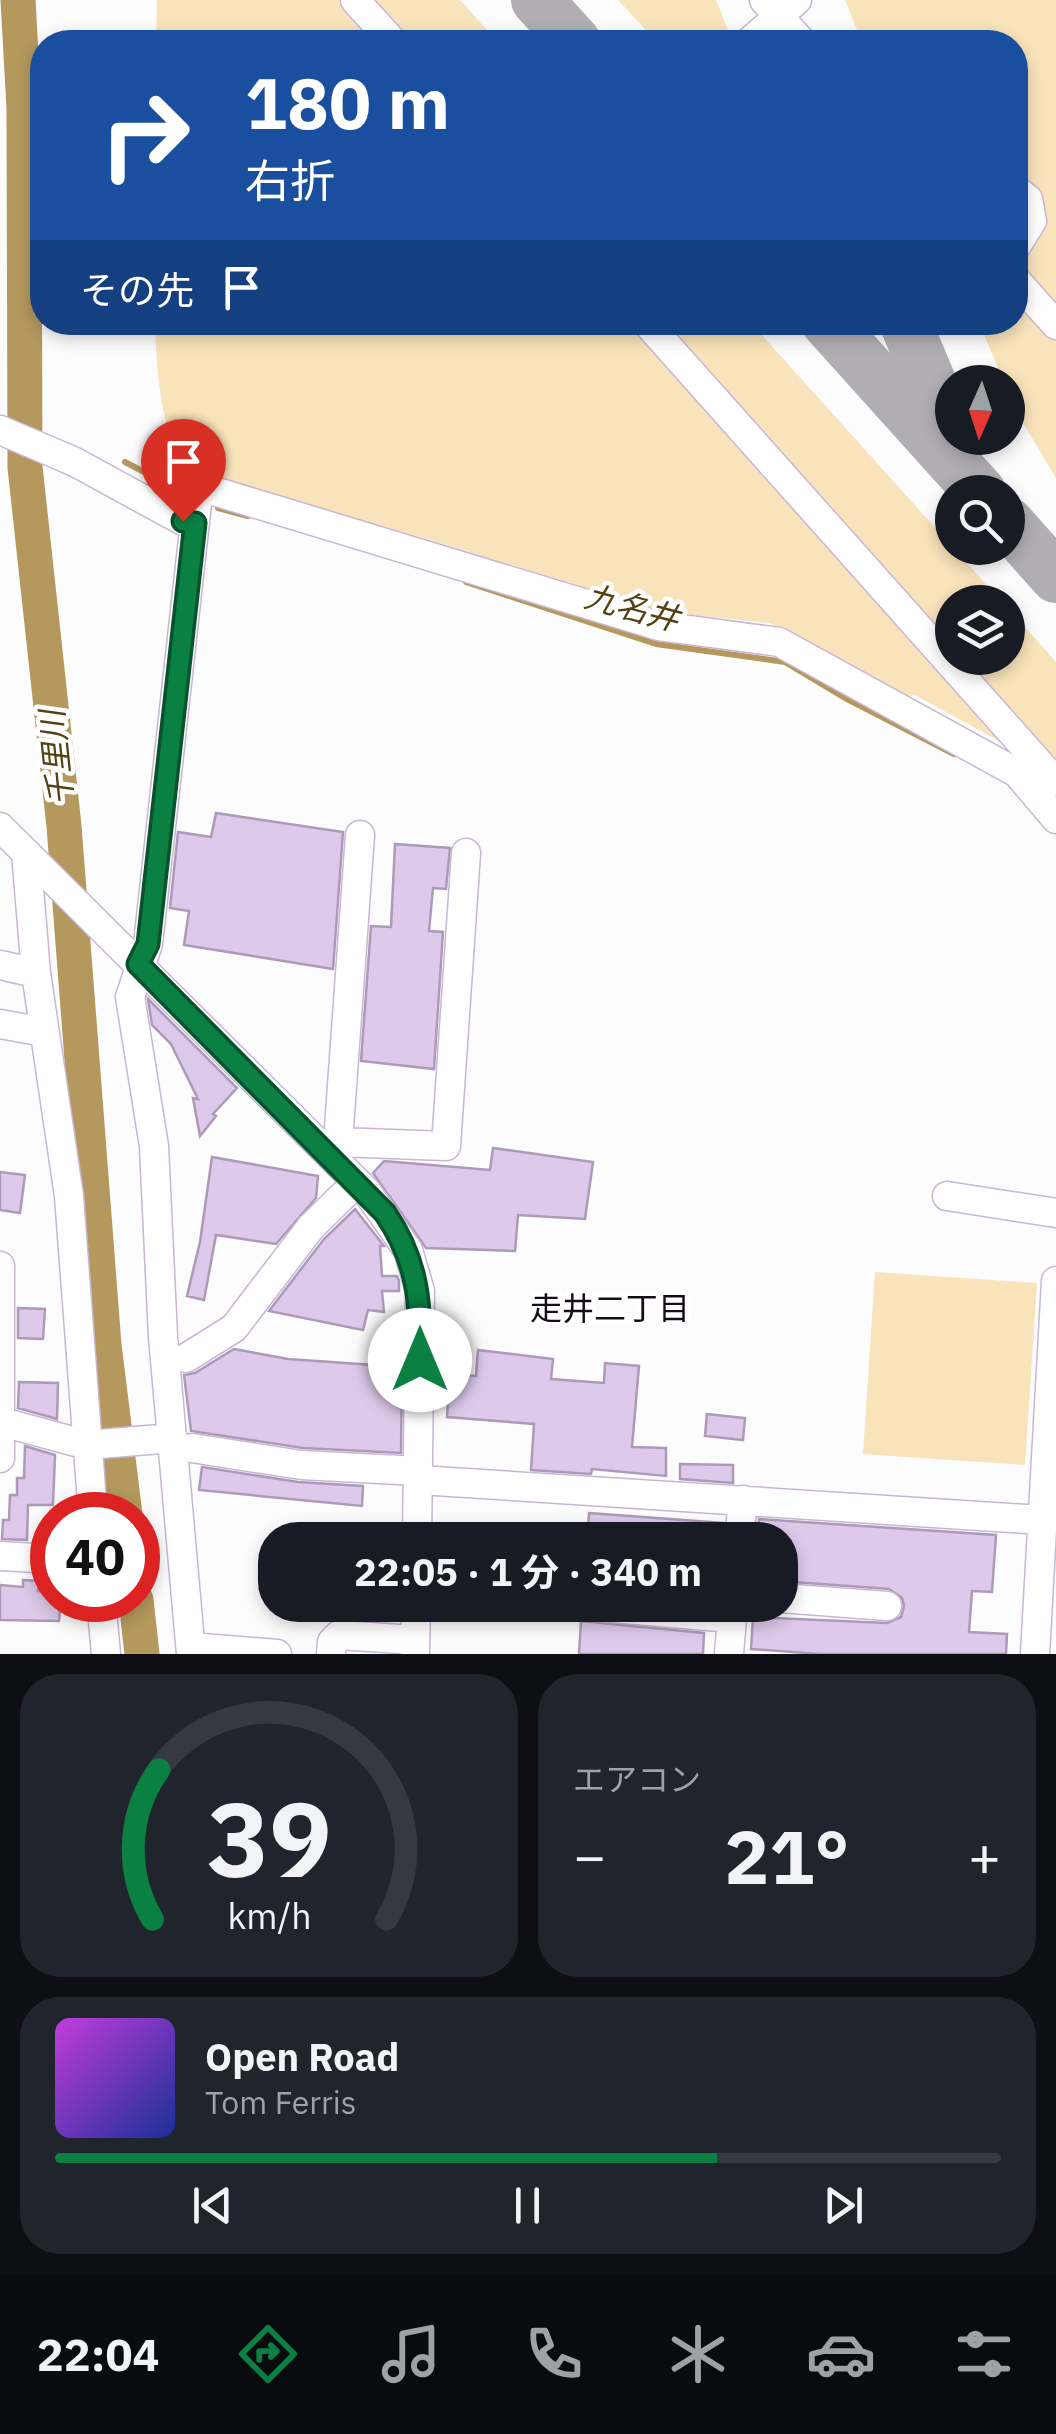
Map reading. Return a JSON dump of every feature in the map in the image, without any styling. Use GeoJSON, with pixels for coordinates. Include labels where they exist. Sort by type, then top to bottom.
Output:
{"type":"FeatureCollection","features":[{"type":"Feature","properties":{"kind":"street"},"geometry":{"type":"LineString","coordinates":[[355,0],[382,30]]}},
{"type":"Feature","properties":{"kind":"street"},"geometry":{"type":"LineString","coordinates":[[764,0],[791,30]]}},
{"type":"Feature","properties":{"kind":"street"},"geometry":{"type":"LineString","coordinates":[[763,30],[797,0]]}},
{"type":"Feature","properties":{"kind":"street"},"geometry":{"type":"LineString","coordinates":[[1028,199],[1032,221],[1028,227]]}},
{"type":"Feature","properties":{"kind":"street"},"geometry":{"type":"LineString","coordinates":[[1028,294],[1056,325]]}},
{"type":"Feature","properties":{"kind":"street"},"geometry":{"type":"LineString","coordinates":[[658,335],[1056,782]]}},
{"type":"Feature","properties":{"kind":"street"},"geometry":{"type":"LineString","coordinates":[[0,430],[75,462],[183,521],[195,523]]}},
{"type":"Feature","properties":{"kind":"street"},"geometry":{"type":"LineString","coordinates":[[172,474],[204,488],[659,626],[780,642],[1018,773],[1056,819]]}},
{"type":"Feature","properties":{"kind":"street"},"geometry":{"type":"LineString","coordinates":[[130,955],[148,944],[195,523],[204,488]]}},
{"type":"Feature","properties":{"kind":"street"},"geometry":{"type":"LineString","coordinates":[[0,828],[332,1147],[397,1231],[408,1250],[420,1291],[418,1522]]}},
{"type":"Feature","properties":{"kind":"street"},"geometry":{"type":"LineString","coordinates":[[332,1147],[360,835]]}},
{"type":"Feature","properties":{"kind":"street"},"geometry":{"type":"LineString","coordinates":[[332,1147],[446,1146],[466,852]]}},
{"type":"Feature","properties":{"kind":"street"},"geometry":{"type":"LineString","coordinates":[[32,858],[36,973],[68,1196],[92,1492]]}},
{"type":"Feature","properties":{"kind":"street"},"geometry":{"type":"LineString","coordinates":[[130,955],[130,997],[154,1146],[163,1338],[182,1443],[191,1654]]}},
{"type":"Feature","properties":{"kind":"street"},"geometry":{"type":"LineString","coordinates":[[0,965],[36,973]]}},
{"type":"Feature","properties":{"kind":"street"},"geometry":{"type":"LineString","coordinates":[[0,1024],[44,1032]]}},
{"type":"Feature","properties":{"kind":"street"},"geometry":{"type":"LineString","coordinates":[[186,1358],[234,1328],[310,1227],[357,1182]]}},
{"type":"Feature","properties":{"kind":"street"},"geometry":{"type":"LineString","coordinates":[[947,1196],[1056,1214]]}},
{"type":"Feature","properties":{"kind":"street"},"geometry":{"type":"LineString","coordinates":[[0,1266],[0,1458]]}},
{"type":"Feature","properties":{"kind":"street"},"geometry":{"type":"LineString","coordinates":[[1035,1654],[1056,1281]]}},
{"type":"Feature","properties":{"kind":"street"},"geometry":{"type":"LineString","coordinates":[[2,1422],[87,1446],[182,1443],[301,1465],[1042,1520]]}},
{"type":"Feature","properties":{"kind":"street"},"geometry":{"type":"LineString","coordinates":[[740,1522],[742,1500]]}},
{"type":"Feature","properties":{"kind":"street"},"geometry":{"type":"LineString","coordinates":[[0,1556],[30,1558]]}},
{"type":"Feature","properties":{"kind":"street"},"geometry":{"type":"LineString","coordinates":[[798,1599],[887,1606]]}},
{"type":"Feature","properties":{"kind":"street"},"geometry":{"type":"LineString","coordinates":[[103,1622],[106,1654]]}},
{"type":"Feature","properties":{"kind":"street"},"geometry":{"type":"LineString","coordinates":[[331,1654],[332,1642],[340,1635],[415,1647],[416,1622]]}},
{"type":"Feature","properties":{"kind":"street"},"geometry":{"type":"LineString","coordinates":[[729,1654],[732,1622]]}},
{"type":"Feature","properties":{"kind":"street"},"geometry":{"type":"LineString","coordinates":[[199,1654],[203,1648],[277,1654]]}},
{"type":"Feature","properties":{"kind":"shaded area"},"geometry":{"type":"Polygon","coordinates":[[[157,0],[343,0],[370,30],[156,30],[157,0]]]}},
{"type":"Feature","properties":{"kind":"shaded area"},"geometry":{"type":"Polygon","coordinates":[[[367,0],[460,0],[487,30],[394,30],[367,0]]]}},
{"type":"Feature","properties":{"kind":"shaded area"},"geometry":{"type":"Polygon","coordinates":[[[618,0],[716,0],[728,30],[646,30],[618,0]]]}},
{"type":"Feature","properties":{"kind":"shaded area"},"geometry":{"type":"Polygon","coordinates":[[[845,0],[1056,0],[1056,311],[1028,274],[1028,30],[857,30],[845,0]]]}},
{"type":"Feature","properties":{"kind":"shaded area"},"geometry":{"type":"Polygon","coordinates":[[[1028,310],[1056,341],[1056,478],[1025,426],[1025,365],[997,365],[984,335],[1028,335],[1028,310]]]}},
{"type":"Feature","properties":{"kind":"shaded area"},"geometry":{"type":"Polygon","coordinates":[[[155,335],[645,335],[935,657],[935,675],[951,675],[1021,753],[913,694],[909,699],[770,623],[664,612],[421,537],[219,481],[211,471],[182,454],[174,443],[160,392],[155,335]]]}},
{"type":"Feature","properties":{"kind":"shaded area"},"geometry":{"type":"Polygon","coordinates":[[[666,335],[762,335],[935,528],[935,565],[969,565],[987,585],[935,585],[935,635],[666,335]]]}},
{"type":"Feature","properties":{"kind":"shaded area"},"geometry":{"type":"Polygon","coordinates":[[[1025,627],[1056,662],[1056,769],[971,675],[1025,675],[1025,627]]]}},
{"type":"Feature","properties":{"kind":"shaded area"},"geometry":{"type":"Polygon","coordinates":[[[875,1272],[1037,1283],[1025,1465],[863,1454],[875,1272]]]}},
{"type":"Feature","properties":{"kind":"building"},"geometry":{"type":"Polygon","coordinates":[[[216,813],[343,832],[333,969],[184,945],[189,911],[170,908],[178,832],[211,837],[216,813]]]}},
{"type":"Feature","properties":{"kind":"building"},"geometry":{"type":"Polygon","coordinates":[[[395,844],[450,848],[446,889],[433,888],[429,931],[443,932],[434,1069],[361,1061],[371,926],[391,927],[395,844]]]}},
{"type":"Feature","properties":{"kind":"building"},"geometry":{"type":"Polygon","coordinates":[[[148,999],[237,1088],[213,1114],[216,1116],[200,1136],[193,1098],[198,1099],[171,1044],[152,1025],[148,999]]]}},
{"type":"Feature","properties":{"kind":"building"},"geometry":{"type":"Polygon","coordinates":[[[493,1148],[593,1162],[585,1219],[518,1215],[515,1251],[426,1248],[373,1173],[384,1161],[490,1170],[493,1148]]]}},
{"type":"Feature","properties":{"kind":"building"},"geometry":{"type":"Polygon","coordinates":[[[212,1157],[318,1176],[316,1198],[276,1244],[216,1235],[204,1300],[187,1296],[200,1242],[212,1157]]]}},
{"type":"Feature","properties":{"kind":"building"},"geometry":{"type":"Polygon","coordinates":[[[0,1172],[25,1175],[20,1213],[0,1210],[0,1172]]]}},
{"type":"Feature","properties":{"kind":"building"},"geometry":{"type":"Polygon","coordinates":[[[355,1209],[384,1246],[380,1246],[382,1276],[397,1276],[399,1281],[399,1291],[382,1291],[384,1312],[368,1310],[363,1330],[269,1311],[324,1239],[355,1209]]]}},
{"type":"Feature","properties":{"kind":"building"},"geometry":{"type":"Polygon","coordinates":[[[18,1308],[45,1309],[43,1339],[18,1338],[18,1308]]]}},
{"type":"Feature","properties":{"kind":"building"},"geometry":{"type":"Polygon","coordinates":[[[234,1349],[288,1359],[402,1367],[401,1453],[303,1448],[191,1431],[184,1375],[195,1373],[234,1349]]]}},
{"type":"Feature","properties":{"kind":"building"},"geometry":{"type":"Polygon","coordinates":[[[478,1350],[553,1359],[551,1379],[604,1383],[605,1363],[639,1366],[632,1447],[666,1448],[666,1476],[592,1469],[591,1474],[531,1470],[534,1424],[447,1417],[450,1374],[476,1376],[478,1350]]]}},
{"type":"Feature","properties":{"kind":"building"},"geometry":{"type":"Polygon","coordinates":[[[19,1382],[58,1383],[57,1419],[18,1408],[19,1382]]]}},
{"type":"Feature","properties":{"kind":"building"},"geometry":{"type":"Polygon","coordinates":[[[707,1414],[745,1418],[743,1440],[705,1436],[707,1414]]]}},
{"type":"Feature","properties":{"kind":"building"},"geometry":{"type":"Polygon","coordinates":[[[25,1446],[55,1455],[54,1492],[30,1492],[27,1540],[2,1539],[3,1520],[9,1520],[10,1495],[17,1495],[17,1478],[24,1478],[25,1446]]]}},
{"type":"Feature","properties":{"kind":"building"},"geometry":{"type":"Polygon","coordinates":[[[680,1464],[733,1465],[733,1483],[680,1479],[680,1464]]]}},
{"type":"Feature","properties":{"kind":"building"},"geometry":{"type":"Polygon","coordinates":[[[202,1467],[298,1482],[363,1486],[362,1506],[199,1490],[202,1467]]]}},
{"type":"Feature","properties":{"kind":"building"},"geometry":{"type":"Polygon","coordinates":[[[589,1513],[710,1522],[588,1522],[589,1513]]]}},
{"type":"Feature","properties":{"kind":"building"},"geometry":{"type":"Polygon","coordinates":[[[759,1519],[996,1535],[992,1592],[972,1591],[969,1632],[1007,1634],[1006,1654],[820,1654],[751,1649],[753,1622],[798,1619],[887,1623],[901,1617],[904,1606],[902,1598],[889,1589],[798,1582],[798,1522],[759,1522],[759,1519]]]}},
{"type":"Feature","properties":{"kind":"building"},"geometry":{"type":"Polygon","coordinates":[[[23,1580],[30,1580],[30,1621],[0,1620],[0,1585],[23,1587],[23,1580]]]}},
{"type":"Feature","properties":{"kind":"building"},"geometry":{"type":"Polygon","coordinates":[[[581,1622],[704,1633],[703,1654],[579,1654],[581,1622]]]}},
{"type":"Feature","properties":{"kind":"waterway","name":"千里川"},"geometry":{"type":"LineString","coordinates":[[18,0],[24,108],[25,467],[64,826],[104,1345],[122,1492]]}},
{"type":"Feature","properties":{"kind":"waterway","name":"九名井"},"geometry":{"type":"LineString","coordinates":[[125,462],[167,484]]}},
{"type":"Feature","properties":{"kind":"waterway","name":"九名井"},"geometry":{"type":"LineString","coordinates":[[218,508],[248,516]]}},
{"type":"Feature","properties":{"kind":"waterway","name":"九名井"},"geometry":{"type":"LineString","coordinates":[[466,582],[656,644],[785,662],[954,754]]}},
{"type":"Feature","properties":{"kind":"waterway","name":"千里川"},"geometry":{"type":"LineString","coordinates":[[138,1622],[142,1654]]}},
{"type":"Feature","properties":{"kind":"taxiway"},"geometry":{"type":"LineString","coordinates":[[537,0],[564,30]]}},
{"type":"Feature","properties":{"kind":"taxiway"},"geometry":{"type":"LineString","coordinates":[[839,335],[965,475]]}},
{"type":"Feature","properties":{"kind":"taxiway"},"geometry":{"type":"LineString","coordinates":[[910,335],[935,393]]}},
{"type":"Feature","properties":{"kind":"taxiway"},"geometry":{"type":"LineString","coordinates":[[1025,542],[1056,577]]}},
{"type":"Feature","properties":{"kind":"district","name":"走井二丁目"},"geometry":{"type":"Point","coordinates":[610,1309]}},
{"type":"Feature","properties":{"kind":"route"},"geometry":{"type":"LineString","coordinates":[[183,521],[195,523],[148,944],[138,964],[385,1213],[408,1250],[416,1274],[420,1291],[420,1360]]}}]}
